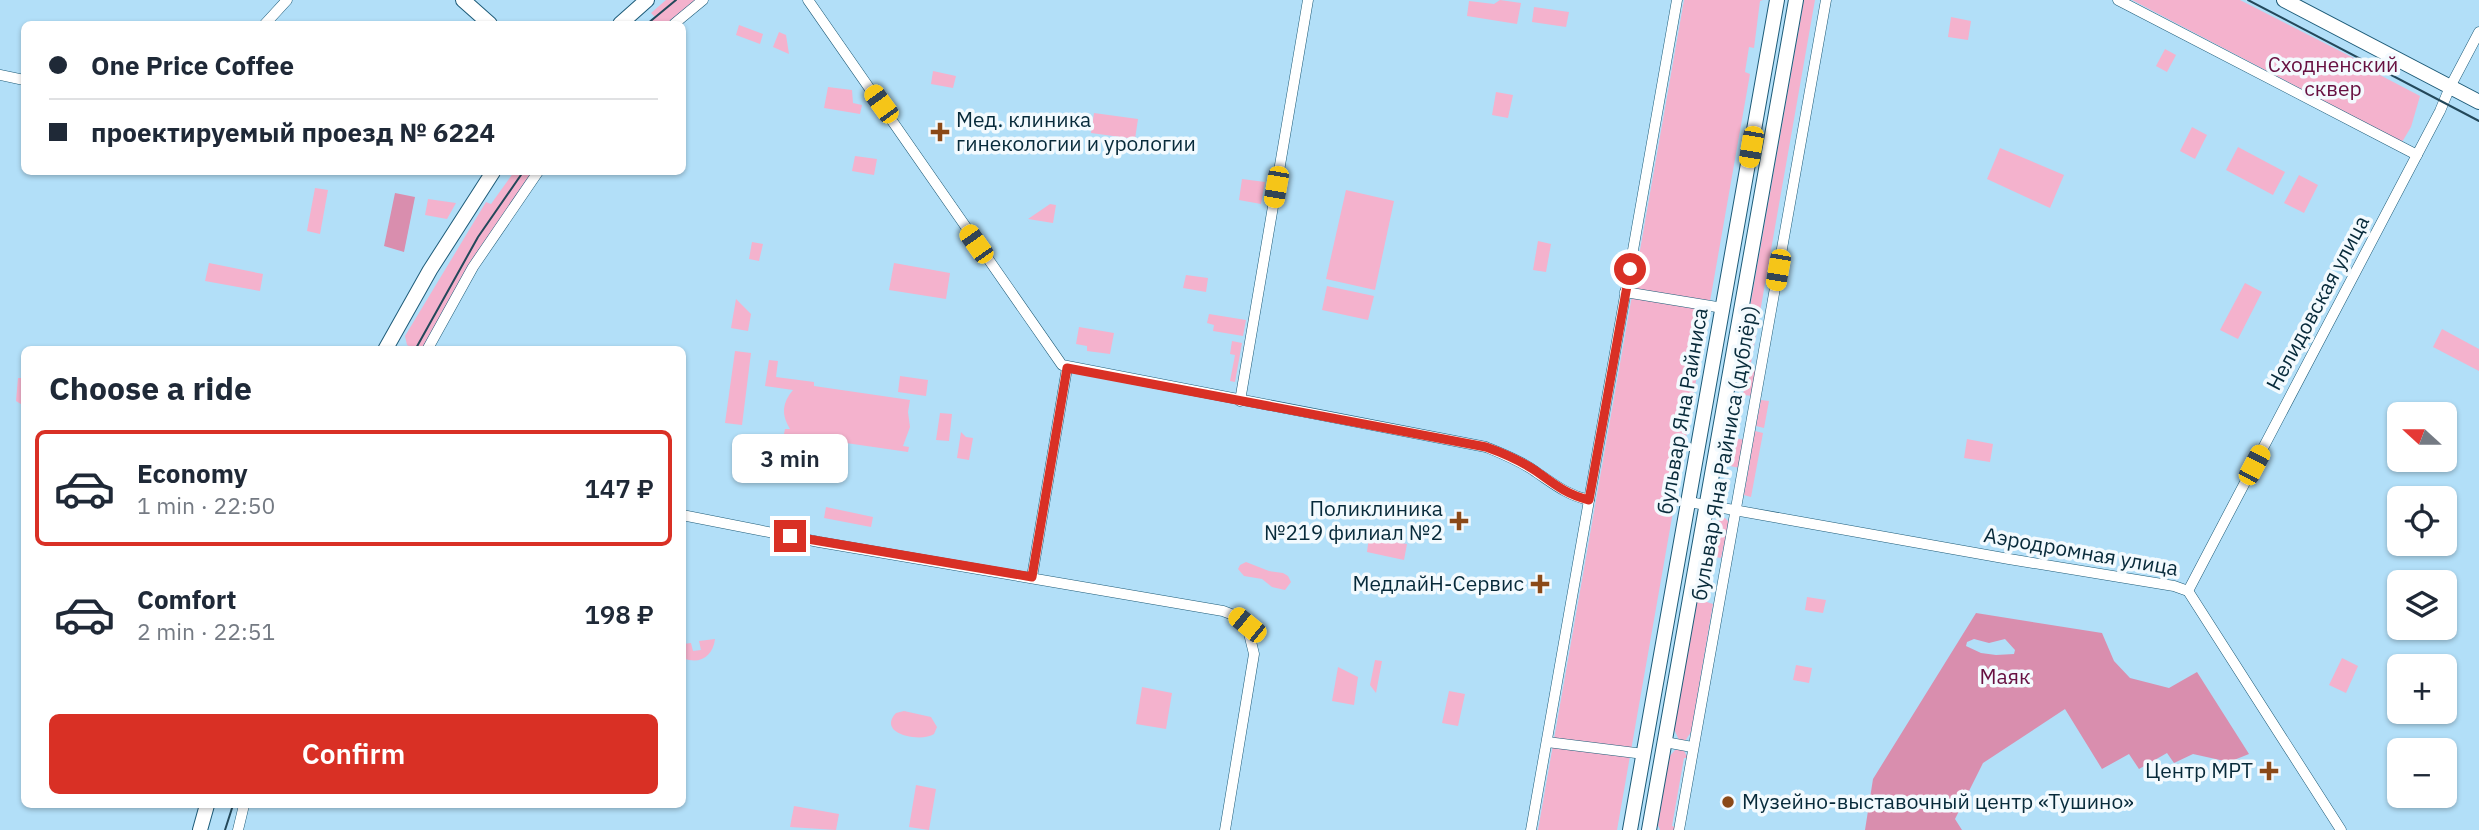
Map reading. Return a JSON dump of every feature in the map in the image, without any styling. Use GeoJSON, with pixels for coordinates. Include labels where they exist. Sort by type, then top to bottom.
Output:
{"type":"FeatureCollection","features":[{"type":"Feature","properties":{"kind":"main road"},"geometry":{"type":"LineString","coordinates":[[463,0],[487,21]]}},
{"type":"Feature","properties":{"kind":"main road"},"geometry":{"type":"LineString","coordinates":[[623,21],[647,0]]}},
{"type":"Feature","properties":{"kind":"main road","name":"бульвар Яна Райниса"},"geometry":{"type":"LineString","coordinates":[[1630,830],[1777,0]]}},
{"type":"Feature","properties":{"kind":"main road","name":"бульвар Яна Райниса"},"geometry":{"type":"LineString","coordinates":[[1649,830],[1796,0]]}},
{"type":"Feature","properties":{"kind":"main road"},"geometry":{"type":"LineString","coordinates":[[2284,0],[2479,102]]}},
{"type":"Feature","properties":{"kind":"main road"},"geometry":{"type":"LineString","coordinates":[[387,346],[470,203],[491,175]]}},
{"type":"Feature","properties":{"kind":"main road"},"geometry":{"type":"LineString","coordinates":[[200,830],[206,808]]}},
{"type":"Feature","properties":{"kind":"street"},"geometry":{"type":"LineString","coordinates":[[268,21],[287,0]]}},
{"type":"Feature","properties":{"kind":"street"},"geometry":{"type":"LineString","coordinates":[[678,21],[703,0]]}},
{"type":"Feature","properties":{"kind":"street"},"geometry":{"type":"LineString","coordinates":[[808,0],[1041,338],[1058,361],[1067,368],[1486,447],[1510,456],[1562,491],[1589,500]]}},
{"type":"Feature","properties":{"kind":"street"},"geometry":{"type":"LineString","coordinates":[[1240,401],[1308,0]]}},
{"type":"Feature","properties":{"kind":"street"},"geometry":{"type":"LineString","coordinates":[[1531,830],[1677,0]]}},
{"type":"Feature","properties":{"kind":"street","name":"бульвар Яна Райниса (дублёр)"},"geometry":{"type":"LineString","coordinates":[[1679,830],[1826,0]]}},
{"type":"Feature","properties":{"kind":"street"},"geometry":{"type":"LineString","coordinates":[[2118,0],[2417,155]]}},
{"type":"Feature","properties":{"kind":"street","name":"Нелидовская улица"},"geometry":{"type":"LineString","coordinates":[[2188,591],[2479,32]]}},
{"type":"Feature","properties":{"kind":"street"},"geometry":{"type":"LineString","coordinates":[[0,75],[21,79]]}},
{"type":"Feature","properties":{"kind":"street"},"geometry":{"type":"LineString","coordinates":[[428,346],[473,267],[536,175]]}},
{"type":"Feature","properties":{"kind":"street"},"geometry":{"type":"LineString","coordinates":[[1626,292],[1723,308]]}},
{"type":"Feature","properties":{"kind":"street"},"geometry":{"type":"LineString","coordinates":[[1032,577],[1067,368]]}},
{"type":"Feature","properties":{"kind":"street","name":"Аэродромная улица"},"geometry":{"type":"LineString","coordinates":[[1689,502],[2174,586],[2188,591],[2341,830]]}},
{"type":"Feature","properties":{"kind":"street"},"geometry":{"type":"LineString","coordinates":[[686,515],[819,542],[1032,577],[1223,611],[1236,616],[1247,625],[1254,654],[1225,830]]}},
{"type":"Feature","properties":{"kind":"street"},"geometry":{"type":"LineString","coordinates":[[1547,742],[1644,754]]}},
{"type":"Feature","properties":{"kind":"street"},"geometry":{"type":"LineString","coordinates":[[1665,742],[1692,747]]}},
{"type":"Feature","properties":{"kind":"street"},"geometry":{"type":"LineString","coordinates":[[238,830],[243,808]]}},
{"type":"Feature","properties":{"kind":"green space"},"geometry":{"type":"Polygon","coordinates":[[[666,0],[697,0],[672,21],[650,21],[655,17],[651,13],[666,0]]]}},
{"type":"Feature","properties":{"kind":"green space"},"geometry":{"type":"Polygon","coordinates":[[[1500,0],[1521,3],[1517,24],[1467,16],[1469,1],[1494,4],[1500,0]]]}},
{"type":"Feature","properties":{"kind":"green space"},"geometry":{"type":"Polygon","coordinates":[[[1684,0],[1763,0],[1760,1],[1754,48],[1749,47],[1745,72],[1750,74],[1617,830],[1538,830],[1684,0]]]}},
{"type":"Feature","properties":{"kind":"green space"},"geometry":{"type":"Polygon","coordinates":[[[1804,0],[1815,0],[1750,369],[1757,371],[1753,396],[1743,395],[1744,341],[1804,0]]]}},
{"type":"Feature","properties":{"kind":"green space","name":"Сходненский сквер"},"geometry":{"type":"Polygon","coordinates":[[[2132,0],[2240,0],[2379,71],[2378,74],[2420,96],[2411,127],[2402,142],[2132,0]]]}},
{"type":"Feature","properties":{"kind":"green space"},"geometry":{"type":"Polygon","coordinates":[[[1534,7],[1569,12],[1566,27],[1532,22],[1534,7]]]}},
{"type":"Feature","properties":{"kind":"green space"},"geometry":{"type":"Polygon","coordinates":[[[1951,17],[1971,21],[1968,40],[1948,37],[1951,17]]]}},
{"type":"Feature","properties":{"kind":"green space"},"geometry":{"type":"Polygon","coordinates":[[[739,25],[763,34],[760,44],[736,35],[739,25]]]}},
{"type":"Feature","properties":{"kind":"green space"},"geometry":{"type":"Polygon","coordinates":[[[779,32],[786,35],[789,54],[773,47],[779,32]]]}},
{"type":"Feature","properties":{"kind":"green space"},"geometry":{"type":"Polygon","coordinates":[[[2165,49],[2176,55],[2167,72],[2156,66],[2165,49]]]}},
{"type":"Feature","properties":{"kind":"green space"},"geometry":{"type":"Polygon","coordinates":[[[933,71],[956,76],[953,88],[931,84],[933,71]]]}},
{"type":"Feature","properties":{"kind":"green space"},"geometry":{"type":"Polygon","coordinates":[[[828,87],[852,90],[853,103],[862,105],[860,114],[824,108],[828,87]]]}},
{"type":"Feature","properties":{"kind":"green space"},"geometry":{"type":"Polygon","coordinates":[[[1496,92],[1513,95],[1508,118],[1492,115],[1496,92]]]}},
{"type":"Feature","properties":{"kind":"green space"},"geometry":{"type":"Polygon","coordinates":[[[1094,113],[1138,119],[1135,139],[1091,133],[1094,113]]]}},
{"type":"Feature","properties":{"kind":"green space"},"geometry":{"type":"Polygon","coordinates":[[[2192,127],[2207,135],[2195,159],[2180,151],[2192,127]]]}},
{"type":"Feature","properties":{"kind":"green space"},"geometry":{"type":"Polygon","coordinates":[[[2238,147],[2285,172],[2273,195],[2226,170],[2238,147]]]}},
{"type":"Feature","properties":{"kind":"green space"},"geometry":{"type":"Polygon","coordinates":[[[2000,148],[2064,175],[2050,208],[1987,179],[2000,148]]]}},
{"type":"Feature","properties":{"kind":"green space"},"geometry":{"type":"Polygon","coordinates":[[[855,156],[877,159],[874,175],[852,171],[855,156]]]}},
{"type":"Feature","properties":{"kind":"green space"},"geometry":{"type":"Polygon","coordinates":[[[512,175],[530,175],[489,235],[427,346],[407,345],[405,336],[486,202],[491,204],[512,175]]]}},
{"type":"Feature","properties":{"kind":"green space"},"geometry":{"type":"Polygon","coordinates":[[[2299,175],[2318,185],[2304,213],[2284,203],[2299,175]]]}},
{"type":"Feature","properties":{"kind":"green space"},"geometry":{"type":"Polygon","coordinates":[[[1242,179],[1265,182],[1261,204],[1239,200],[1242,179]]]}},
{"type":"Feature","properties":{"kind":"green space"},"geometry":{"type":"Polygon","coordinates":[[[315,188],[328,190],[320,234],[307,231],[315,188]]]}},
{"type":"Feature","properties":{"kind":"green space"},"geometry":{"type":"Polygon","coordinates":[[[1346,190],[1394,201],[1375,290],[1326,279],[1346,190]]]}},
{"type":"Feature","properties":{"kind":"green space"},"geometry":{"type":"Polygon","coordinates":[[[395,193],[415,197],[404,252],[384,246],[395,193]]]}},
{"type":"Feature","properties":{"kind":"green space"},"geometry":{"type":"Polygon","coordinates":[[[428,199],[456,203],[447,219],[425,215],[428,199]]]}},
{"type":"Feature","properties":{"kind":"green space"},"geometry":{"type":"Polygon","coordinates":[[[1050,204],[1056,205],[1053,223],[1028,219],[1050,204]]]}},
{"type":"Feature","properties":{"kind":"green space"},"geometry":{"type":"Polygon","coordinates":[[[1538,241],[1551,244],[1546,272],[1533,270],[1538,241]]]}},
{"type":"Feature","properties":{"kind":"green space"},"geometry":{"type":"Polygon","coordinates":[[[752,242],[763,244],[759,261],[749,259],[752,242]]]}},
{"type":"Feature","properties":{"kind":"green space"},"geometry":{"type":"Polygon","coordinates":[[[209,263],[263,274],[260,291],[205,281],[209,263]]]}},
{"type":"Feature","properties":{"kind":"green space"},"geometry":{"type":"Polygon","coordinates":[[[894,263],[950,273],[946,299],[889,290],[894,263]]]}},
{"type":"Feature","properties":{"kind":"green space"},"geometry":{"type":"Polygon","coordinates":[[[1186,275],[1208,278],[1206,292],[1183,288],[1186,275]]]}},
{"type":"Feature","properties":{"kind":"green space"},"geometry":{"type":"Polygon","coordinates":[[[2245,283],[2262,292],[2238,339],[2220,330],[2245,283]]]}},
{"type":"Feature","properties":{"kind":"green space"},"geometry":{"type":"Polygon","coordinates":[[[1327,286],[1374,296],[1368,320],[1322,310],[1327,286]]]}},
{"type":"Feature","properties":{"kind":"green space"},"geometry":{"type":"Polygon","coordinates":[[[736,299],[751,314],[748,331],[731,328],[736,299]]]}},
{"type":"Feature","properties":{"kind":"green space"},"geometry":{"type":"Polygon","coordinates":[[[1209,314],[1246,320],[1243,336],[1213,331],[1214,325],[1207,323],[1209,314]]]}},
{"type":"Feature","properties":{"kind":"green space"},"geometry":{"type":"Polygon","coordinates":[[[1079,327],[1114,333],[1110,354],[1087,351],[1087,346],[1076,344],[1079,327]]]}},
{"type":"Feature","properties":{"kind":"green space"},"geometry":{"type":"Polygon","coordinates":[[[2442,329],[2479,349],[2479,371],[2433,347],[2442,329]]]}},
{"type":"Feature","properties":{"kind":"green space"},"geometry":{"type":"Polygon","coordinates":[[[1232,341],[1242,343],[1235,382],[1230,381],[1235,355],[1230,354],[1232,341]]]}},
{"type":"Feature","properties":{"kind":"green space"},"geometry":{"type":"Polygon","coordinates":[[[735,351],[751,353],[742,425],[725,423],[735,351]]]}},
{"type":"Feature","properties":{"kind":"green space"},"geometry":{"type":"Polygon","coordinates":[[[769,360],[778,361],[776,377],[814,382],[814,386],[910,400],[910,427],[903,446],[909,447],[908,452],[784,434],[785,429],[790,429],[784,414],[785,404],[793,390],[765,386],[769,360]]]}},
{"type":"Feature","properties":{"kind":"green space"},"geometry":{"type":"Polygon","coordinates":[[[900,376],[928,380],[926,396],[898,392],[900,376]]]}},
{"type":"Feature","properties":{"kind":"green space"},"geometry":{"type":"Polygon","coordinates":[[[18,378],[21,378],[21,404],[16,401],[18,378]]]}},
{"type":"Feature","properties":{"kind":"green space"},"geometry":{"type":"Polygon","coordinates":[[[1761,400],[1769,401],[1764,428],[1756,426],[1761,400]]]}},
{"type":"Feature","properties":{"kind":"green space"},"geometry":{"type":"Polygon","coordinates":[[[940,413],[952,414],[949,441],[936,440],[940,413]]]}},
{"type":"Feature","properties":{"kind":"green space"},"geometry":{"type":"Polygon","coordinates":[[[1755,431],[1763,433],[1751,497],[1744,495],[1755,431]]]}},
{"type":"Feature","properties":{"kind":"green space"},"geometry":{"type":"Polygon","coordinates":[[[961,432],[966,437],[973,438],[969,460],[957,458],[961,432]]]}},
{"type":"Feature","properties":{"kind":"green space"},"geometry":{"type":"Polygon","coordinates":[[[1735,438],[1745,440],[1740,468],[1730,466],[1735,438]]]}},
{"type":"Feature","properties":{"kind":"green space"},"geometry":{"type":"Polygon","coordinates":[[[1967,439],[1993,444],[1990,462],[1964,458],[1967,439]]]}},
{"type":"Feature","properties":{"kind":"green space"},"geometry":{"type":"Polygon","coordinates":[[[826,507],[873,517],[871,527],[824,518],[826,507]]]}},
{"type":"Feature","properties":{"kind":"green space"},"geometry":{"type":"Polygon","coordinates":[[[1725,518],[1728,527],[1721,558],[1715,557],[1707,602],[1713,604],[1691,732],[1685,741],[1679,740],[1674,729],[1710,532],[1720,519],[1725,518]]]}},
{"type":"Feature","properties":{"kind":"green space"},"geometry":{"type":"Polygon","coordinates":[[[1370,529],[1380,531],[1379,539],[1407,544],[1404,560],[1367,552],[1370,529]]]}},
{"type":"Feature","properties":{"kind":"green space"},"geometry":{"type":"Polygon","coordinates":[[[1246,562],[1283,573],[1291,582],[1285,590],[1272,587],[1262,579],[1244,576],[1238,569],[1246,562]]]}},
{"type":"Feature","properties":{"kind":"green space"},"geometry":{"type":"Polygon","coordinates":[[[1807,597],[1826,600],[1823,613],[1805,610],[1807,597]]]}},
{"type":"Feature","properties":{"kind":"green space","name":"Маяк"},"geometry":{"type":"Polygon","coordinates":[[[1976,613],[2102,633],[2114,661],[2130,678],[2169,688],[2197,672],[2249,754],[2229,762],[2193,754],[2174,763],[2167,753],[2139,769],[2129,754],[2102,769],[2065,709],[1983,763],[1955,819],[1962,830],[1865,830],[1873,779],[1976,613]],[[1974,639],[1967,642],[1966,646],[1981,653],[2014,654],[2015,650],[2005,639],[1989,643],[1974,639]]]}},
{"type":"Feature","properties":{"kind":"green space"},"geometry":{"type":"Polygon","coordinates":[[[715,639],[711,651],[704,658],[694,661],[686,659],[686,644],[691,643],[693,651],[701,650],[699,641],[715,639]]]}},
{"type":"Feature","properties":{"kind":"green space"},"geometry":{"type":"Polygon","coordinates":[[[2342,658],[2358,666],[2346,693],[2329,685],[2342,658]]]}},
{"type":"Feature","properties":{"kind":"green space"},"geometry":{"type":"Polygon","coordinates":[[[1375,660],[1382,661],[1376,693],[1370,685],[1375,660]]]}},
{"type":"Feature","properties":{"kind":"green space"},"geometry":{"type":"Polygon","coordinates":[[[1796,665],[1812,668],[1809,683],[1793,680],[1796,665]]]}},
{"type":"Feature","properties":{"kind":"green space"},"geometry":{"type":"Polygon","coordinates":[[[1338,667],[1358,677],[1354,705],[1332,701],[1338,667]]]}},
{"type":"Feature","properties":{"kind":"green space"},"geometry":{"type":"Polygon","coordinates":[[[1142,687],[1172,693],[1166,729],[1136,724],[1142,687]]]}},
{"type":"Feature","properties":{"kind":"green space"},"geometry":{"type":"Polygon","coordinates":[[[1449,691],[1465,694],[1458,726],[1442,723],[1449,691]]]}},
{"type":"Feature","properties":{"kind":"green space"},"geometry":{"type":"Polygon","coordinates":[[[904,711],[931,717],[937,727],[934,734],[928,737],[911,737],[896,731],[891,720],[896,713],[904,711]]]}},
{"type":"Feature","properties":{"kind":"green space"},"geometry":{"type":"Polygon","coordinates":[[[1683,749],[1688,758],[1684,758],[1672,826],[1676,827],[1675,830],[1660,830],[1658,825],[1669,757],[1675,750],[1683,749]]]}},
{"type":"Feature","properties":{"kind":"green space"},"geometry":{"type":"Polygon","coordinates":[[[916,785],[936,789],[929,830],[909,827],[916,785]]]}},
{"type":"Feature","properties":{"kind":"green space"},"geometry":{"type":"Polygon","coordinates":[[[794,806],[839,814],[836,830],[790,827],[794,806]]]}},
{"type":"Feature","properties":{"kind":"tram line"},"geometry":{"type":"LineString","coordinates":[[651,21],[676,0]]}},
{"type":"Feature","properties":{"kind":"tram line"},"geometry":{"type":"LineString","coordinates":[[2248,0],[2479,121]]}},
{"type":"Feature","properties":{"kind":"tram line"},"geometry":{"type":"LineString","coordinates":[[417,346],[478,237],[521,175]]}},
{"type":"Feature","properties":{"kind":"tram line"},"geometry":{"type":"LineString","coordinates":[[225,830],[232,808]]}},
{"type":"Feature","properties":{"kind":"place","name":"Мед. клиника гинекологии и урологии"},"geometry":{"type":"Point","coordinates":[940,132]}},
{"type":"Feature","properties":{"kind":"place","name":"Поликлиника №219 филиал №2"},"geometry":{"type":"Point","coordinates":[1459,521]}},
{"type":"Feature","properties":{"kind":"place","name":"МедлайН-Сервис"},"geometry":{"type":"Point","coordinates":[1540,584]}},
{"type":"Feature","properties":{"kind":"place","name":"Центр МРТ"},"geometry":{"type":"Point","coordinates":[2269,771]}},
{"type":"Feature","properties":{"kind":"place","name":"Музейно-выставочный центр «Тушино»"},"geometry":{"type":"Point","coordinates":[1728,802]}},
{"type":"Feature","properties":{"kind":"route"},"geometry":{"type":"LineString","coordinates":[[790,536],[1032,577],[1067,368],[1486,447],[1510,456],[1562,491],[1589,500],[1630,269]]}}]}
